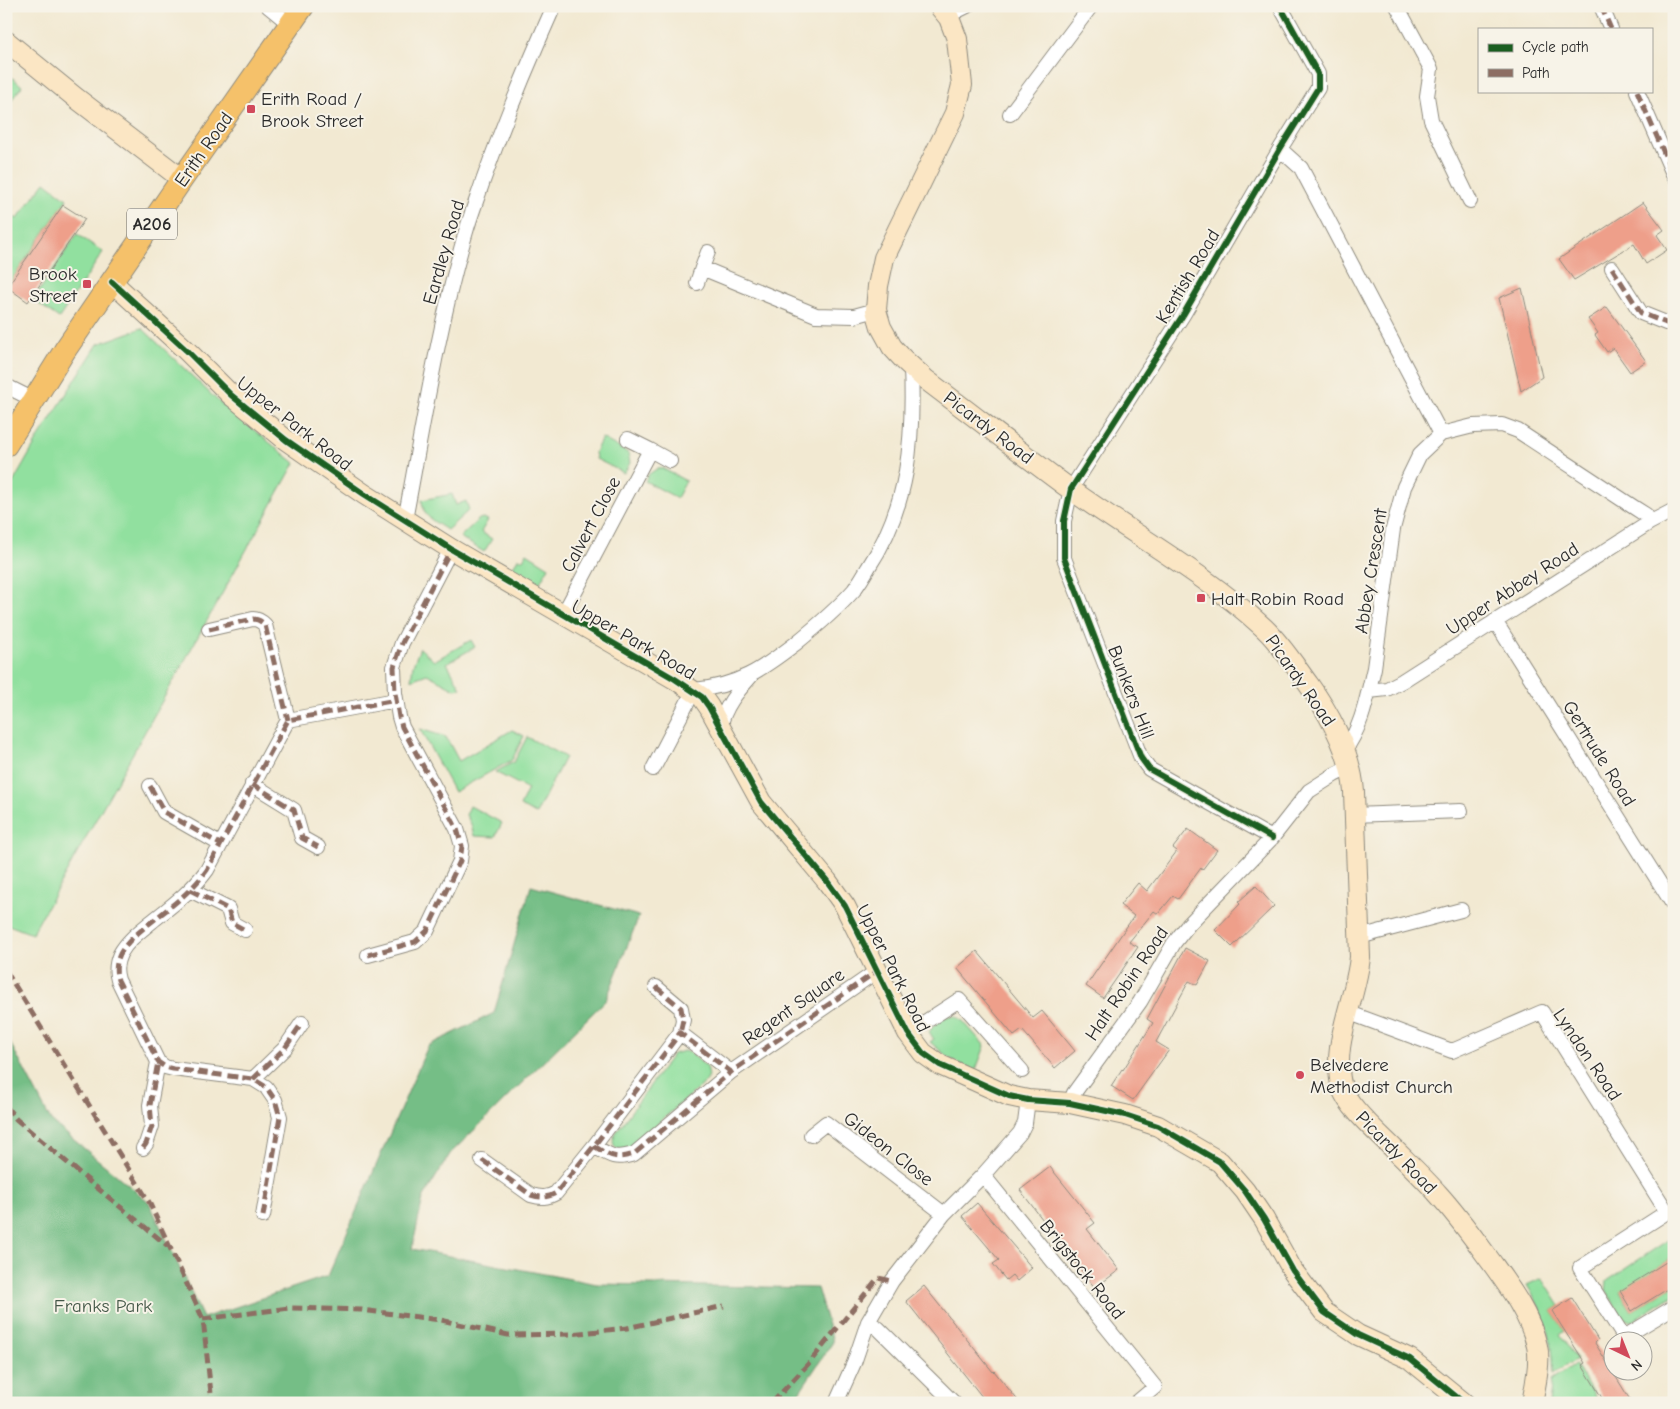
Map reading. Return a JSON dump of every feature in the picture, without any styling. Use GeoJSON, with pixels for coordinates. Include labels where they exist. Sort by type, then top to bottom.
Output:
{"type":"FeatureCollection","features":[{"type":"Feature","properties":{"kind":"main road","name":"Erith Road"},"geometry":{"type":"LineString","coordinates":[[6,445],[112,282],[297,15]]}},
{"type":"Feature","properties":{"kind":"street"},"geometry":{"type":"LineString","coordinates":[[268,6],[297,15]]}},
{"type":"Feature","properties":{"kind":"street","name":"Eardley Road"},"geometry":{"type":"LineString","coordinates":[[405,520],[436,355],[454,274],[466,232],[497,141],[554,6]]}},
{"type":"Feature","properties":{"kind":"street"},"geometry":{"type":"LineString","coordinates":[[944,12],[953,13],[967,6]]}},
{"type":"Feature","properties":{"kind":"street"},"geometry":{"type":"LineString","coordinates":[[1010,114],[1091,6]]}},
{"type":"Feature","properties":{"kind":"street","name":"Kentish Road"},"geometry":{"type":"LineString","coordinates":[[1071,489],[1183,315],[1280,148],[1318,88],[1318,74],[1280,6]]}},
{"type":"Feature","properties":{"kind":"street"},"geometry":{"type":"LineString","coordinates":[[1397,6],[1431,69],[1427,96],[1431,120],[1470,201]]}},
{"type":"Feature","properties":{"kind":"street"},"geometry":{"type":"LineString","coordinates":[[1601,6],[1611,28]]}},
{"type":"Feature","properties":{"kind":"street","name":"Picardy Road"},"geometry":{"type":"LineString","coordinates":[[944,12],[957,39],[962,86],[955,113],[884,258],[878,286],[876,310],[881,328],[892,347],[911,367],[1071,489],[1221,593],[1265,630],[1322,703],[1338,735],[1347,759],[1354,792],[1360,957],[1358,977],[1347,1012],[1338,1056],[1342,1090],[1359,1113],[1438,1194],[1511,1289],[1528,1319],[1538,1348],[1537,1376],[1532,1403]]}},
{"type":"Feature","properties":{"kind":"street"},"geometry":{"type":"LineString","coordinates":[[6,41],[182,180]]}},
{"type":"Feature","properties":{"kind":"street"},"geometry":{"type":"LineString","coordinates":[[1637,92],[1674,176]]}},
{"type":"Feature","properties":{"kind":"street"},"geometry":{"type":"LineString","coordinates":[[1280,148],[1301,168],[1441,434]]}},
{"type":"Feature","properties":{"kind":"street"},"geometry":{"type":"LineString","coordinates":[[697,283],[708,252]]}},
{"type":"Feature","properties":{"kind":"street"},"geometry":{"type":"LineString","coordinates":[[702,268],[816,315],[854,316],[876,310]]}},
{"type":"Feature","properties":{"kind":"street"},"geometry":{"type":"LineString","coordinates":[[1612,268],[1641,313],[1666,323],[1674,321]]}},
{"type":"Feature","properties":{"kind":"street","name":"Upper Park Road"},"geometry":{"type":"LineString","coordinates":[[112,282],[186,350],[231,395],[286,440],[364,494],[451,549],[694,690],[702,697],[761,802],[827,880],[845,906],[908,1033],[923,1053],[940,1065],[992,1089],[1028,1100],[1070,1103],[1125,1115],[1158,1126],[1220,1162],[1245,1191],[1264,1219],[1293,1271],[1324,1312],[1358,1335],[1410,1358],[1464,1403]]}},
{"type":"Feature","properties":{"kind":"street"},"geometry":{"type":"LineString","coordinates":[[653,769],[694,690],[721,687],[751,675],[821,624],[855,589],[880,550],[893,520],[909,461],[912,433],[911,367]]}},
{"type":"Feature","properties":{"kind":"street"},"geometry":{"type":"LineString","coordinates":[[6,386],[34,400]]}},
{"type":"Feature","properties":{"kind":"street","name":"Abbey Crescent"},"geometry":{"type":"LineString","coordinates":[[1347,759],[1369,691],[1374,668],[1392,529],[1404,487],[1420,454],[1441,434],[1473,426],[1502,425],[1518,431],[1646,515],[1649,523]]}},
{"type":"Feature","properties":{"kind":"street"},"geometry":{"type":"LineString","coordinates":[[628,439],[670,461]]}},
{"type":"Feature","properties":{"kind":"street","name":"Calvert Close"},"geometry":{"type":"LineString","coordinates":[[563,615],[650,450]]}},
{"type":"Feature","properties":{"kind":"street","name":"Bunkers Hill"},"geometry":{"type":"LineString","coordinates":[[1071,489],[1064,521],[1064,558],[1141,758],[1149,769],[1272,838]]}},
{"type":"Feature","properties":{"kind":"street","name":"Upper Abbey Road"},"geometry":{"type":"LineString","coordinates":[[1369,691],[1387,689],[1402,681],[1649,523],[1674,510]]}},
{"type":"Feature","properties":{"kind":"street"},"geometry":{"type":"LineString","coordinates":[[368,955],[416,942],[422,937],[427,931],[460,861],[460,837],[457,829],[402,727],[396,700],[394,667],[402,643],[451,549]]}},
{"type":"Feature","properties":{"kind":"street"},"geometry":{"type":"LineString","coordinates":[[209,629],[253,619],[257,619],[265,625],[288,720],[207,870],[190,890],[131,939],[121,952],[116,970],[122,988],[158,1062],[165,1067],[174,1069],[252,1079],[266,1087],[275,1100],[280,1117],[263,1216]]}},
{"type":"Feature","properties":{"kind":"street","name":"Gertrude Road"},"geometry":{"type":"LineString","coordinates":[[1494,621],[1674,906]]}},
{"type":"Feature","properties":{"kind":"street"},"geometry":{"type":"LineString","coordinates":[[720,728],[728,705],[751,675]]}},
{"type":"Feature","properties":{"kind":"street"},"geometry":{"type":"LineString","coordinates":[[288,720],[396,700]]}},
{"type":"Feature","properties":{"kind":"street","name":"Halt Robin Road"},"geometry":{"type":"LineString","coordinates":[[1070,1103],[1074,1092],[1140,1002],[1174,943],[1189,924],[1272,838],[1309,791],[1334,775],[1347,759]]}},
{"type":"Feature","properties":{"kind":"street"},"geometry":{"type":"LineString","coordinates":[[252,784],[294,810],[302,838],[318,847]]}},
{"type":"Feature","properties":{"kind":"street"},"geometry":{"type":"LineString","coordinates":[[150,786],[164,812],[220,844]]}},
{"type":"Feature","properties":{"kind":"street"},"geometry":{"type":"LineString","coordinates":[[1354,815],[1461,811]]}},
{"type":"Feature","properties":{"kind":"street"},"geometry":{"type":"LineString","coordinates":[[190,890],[228,910],[232,923],[245,930]]}},
{"type":"Feature","properties":{"kind":"street"},"geometry":{"type":"LineString","coordinates":[[1359,937],[1461,910]]}},
{"type":"Feature","properties":{"kind":"street","name":"Regent Square"},"geometry":{"type":"LineString","coordinates":[[594,1146],[608,1155],[622,1158],[634,1154],[731,1072],[877,971]]}},
{"type":"Feature","properties":{"kind":"street"},"geometry":{"type":"LineString","coordinates":[[482,1160],[531,1195],[548,1198],[556,1193],[680,1033],[683,1020],[681,1008],[656,987]]}},
{"type":"Feature","properties":{"kind":"street","name":"Upper Park Road"},"geometry":{"type":"LineString","coordinates":[[908,1033],[959,1000],[1022,1071]]}},
{"type":"Feature","properties":{"kind":"street","name":"Lyndon Road"},"geometry":{"type":"LineString","coordinates":[[1347,1012],[1452,1051],[1542,1012],[1671,1211]]}},
{"type":"Feature","properties":{"kind":"street"},"geometry":{"type":"LineString","coordinates":[[252,1079],[286,1048],[302,1023]]}},
{"type":"Feature","properties":{"kind":"street"},"geometry":{"type":"LineString","coordinates":[[680,1033],[731,1072]]}},
{"type":"Feature","properties":{"kind":"street"},"geometry":{"type":"LineString","coordinates":[[143,1148],[152,1126],[150,1105],[158,1062]]}},
{"type":"Feature","properties":{"kind":"street"},"geometry":{"type":"LineString","coordinates":[[836,1403],[854,1362],[868,1322],[892,1280],[944,1214],[983,1175],[1020,1133],[1025,1123],[1028,1100]]}},
{"type":"Feature","properties":{"kind":"street","name":"Gideon Close"},"geometry":{"type":"LineString","coordinates":[[811,1135],[826,1123],[944,1214]]}},
{"type":"Feature","properties":{"kind":"street","name":"Brigstock Road"},"geometry":{"type":"LineString","coordinates":[[983,1175],[1155,1387],[1136,1403]]}},
{"type":"Feature","properties":{"kind":"street"},"geometry":{"type":"LineString","coordinates":[[1671,1211],[1580,1268],[1624,1337],[1674,1307]]}},
{"type":"Feature","properties":{"kind":"street"},"geometry":{"type":"LineString","coordinates":[[868,1322],[878,1328],[954,1403]]}},
{"type":"Feature","properties":{"kind":"green space"},"geometry":{"type":"Polygon","coordinates":[[[6,72],[22,86],[11,101],[6,97],[6,72]]]}},
{"type":"Feature","properties":{"kind":"green space"},"geometry":{"type":"Polygon","coordinates":[[[45,182],[67,199],[6,288],[6,212],[17,219],[45,182]]]}},
{"type":"Feature","properties":{"kind":"green space"},"geometry":{"type":"Polygon","coordinates":[[[77,234],[103,252],[59,318],[33,300],[77,234]]]}},
{"type":"Feature","properties":{"kind":"green space"},"geometry":{"type":"Polygon","coordinates":[[[142,328],[218,401],[295,463],[32,934],[6,924],[6,495],[39,437],[98,344],[142,328]]]}},
{"type":"Feature","properties":{"kind":"green space"},"geometry":{"type":"Polygon","coordinates":[[[602,438],[628,453],[630,463],[624,473],[596,459],[595,452],[602,438]]]}},
{"type":"Feature","properties":{"kind":"green space"},"geometry":{"type":"Polygon","coordinates":[[[658,468],[662,468],[686,481],[677,498],[645,481],[649,474],[658,468]]]}},
{"type":"Feature","properties":{"kind":"green space"},"geometry":{"type":"Polygon","coordinates":[[[452,494],[456,505],[466,501],[469,510],[447,530],[427,515],[424,511],[422,500],[452,494]]]}},
{"type":"Feature","properties":{"kind":"green space"},"geometry":{"type":"Polygon","coordinates":[[[479,519],[488,520],[481,532],[492,539],[484,552],[460,537],[479,519]]]}},
{"type":"Feature","properties":{"kind":"green space"},"geometry":{"type":"Polygon","coordinates":[[[527,553],[549,567],[539,584],[512,568],[518,559],[523,559],[527,553]]]}},
{"type":"Feature","properties":{"kind":"green space"},"geometry":{"type":"Polygon","coordinates":[[[471,640],[475,647],[447,663],[461,688],[455,689],[427,674],[411,680],[413,665],[420,648],[434,661],[471,640]]]}},
{"type":"Feature","properties":{"kind":"green space"},"geometry":{"type":"Polygon","coordinates":[[[420,729],[446,737],[459,761],[512,730],[524,736],[512,760],[454,792],[420,729]]]}},
{"type":"Feature","properties":{"kind":"green space"},"geometry":{"type":"Polygon","coordinates":[[[527,737],[565,757],[536,814],[520,806],[528,789],[495,772],[514,762],[527,737]]]}},
{"type":"Feature","properties":{"kind":"green space"},"geometry":{"type":"Polygon","coordinates":[[[470,806],[502,823],[495,837],[474,836],[466,815],[470,806]]]}},
{"type":"Feature","properties":{"kind":"green space","name":"Franks Park"},"geometry":{"type":"Polygon","coordinates":[[[531,886],[639,916],[606,1000],[450,1154],[423,1198],[412,1249],[597,1284],[817,1288],[833,1342],[792,1403],[6,1403],[6,1035],[51,1121],[149,1202],[203,1318],[328,1276],[428,1046],[494,1013],[531,886]]]}},
{"type":"Feature","properties":{"kind":"green space"},"geometry":{"type":"Polygon","coordinates":[[[948,1016],[956,1016],[962,1020],[985,1046],[975,1072],[949,1058],[930,1042],[934,1039],[929,1033],[932,1027],[948,1016]]]}},
{"type":"Feature","properties":{"kind":"green space"},"geometry":{"type":"Polygon","coordinates":[[[684,1051],[690,1053],[707,1067],[709,1076],[706,1082],[627,1150],[617,1149],[613,1140],[617,1131],[673,1054],[684,1051]]]}},
{"type":"Feature","properties":{"kind":"green space"},"geometry":{"type":"Polygon","coordinates":[[[1674,1236],[1674,1257],[1620,1292],[1632,1311],[1674,1285],[1674,1295],[1633,1321],[1623,1318],[1606,1291],[1607,1281],[1674,1236]]]}},
{"type":"Feature","properties":{"kind":"green space"},"geometry":{"type":"Polygon","coordinates":[[[1542,1278],[1560,1306],[1552,1311],[1565,1331],[1560,1335],[1576,1359],[1553,1374],[1552,1350],[1547,1328],[1539,1306],[1527,1285],[1542,1278]]]}},
{"type":"Feature","properties":{"kind":"green space"},"geometry":{"type":"Polygon","coordinates":[[[1575,1364],[1599,1403],[1549,1403],[1552,1380],[1575,1364]]]}},
{"type":"Feature","properties":{"kind":"building"},"geometry":{"type":"Polygon","coordinates":[[[1643,202],[1664,230],[1657,235],[1667,250],[1646,264],[1634,244],[1574,280],[1559,259],[1643,202]]]}},
{"type":"Feature","properties":{"kind":"building"},"geometry":{"type":"Polygon","coordinates":[[[63,205],[85,219],[28,302],[7,287],[63,205]]]}},
{"type":"Feature","properties":{"kind":"building"},"geometry":{"type":"Polygon","coordinates":[[[1522,288],[1542,377],[1521,391],[1499,298],[1522,288]]]}},
{"type":"Feature","properties":{"kind":"building"},"geometry":{"type":"Polygon","coordinates":[[[1607,307],[1646,361],[1630,372],[1613,348],[1607,352],[1595,335],[1598,333],[1588,319],[1607,307]]]}},
{"type":"Feature","properties":{"kind":"building"},"geometry":{"type":"Polygon","coordinates":[[[1188,829],[1217,850],[1178,899],[1173,896],[1158,914],[1154,911],[1129,942],[1138,947],[1103,998],[1086,986],[1134,916],[1120,905],[1138,883],[1147,891],[1177,851],[1173,848],[1188,829]]]}},
{"type":"Feature","properties":{"kind":"building"},"geometry":{"type":"Polygon","coordinates":[[[1256,886],[1274,906],[1232,947],[1215,930],[1240,904],[1238,902],[1256,886]]]}},
{"type":"Feature","properties":{"kind":"building"},"geometry":{"type":"Polygon","coordinates":[[[1185,948],[1210,961],[1197,985],[1189,981],[1156,1042],[1169,1050],[1133,1100],[1111,1086],[1153,1023],[1147,1019],[1185,948]]]}},
{"type":"Feature","properties":{"kind":"building"},"geometry":{"type":"Polygon","coordinates":[[[977,951],[1033,1018],[1042,1011],[1075,1051],[1055,1068],[1022,1030],[1014,1036],[957,968],[977,951]]]}},
{"type":"Feature","properties":{"kind":"building"},"geometry":{"type":"Polygon","coordinates":[[[1050,1167],[1095,1223],[1087,1229],[1119,1270],[1095,1288],[1020,1190],[1050,1167]]]}},
{"type":"Feature","properties":{"kind":"building"},"geometry":{"type":"Polygon","coordinates":[[[977,1203],[1032,1268],[1017,1281],[1012,1275],[1006,1280],[993,1264],[999,1260],[962,1216],[977,1203]]]}},
{"type":"Feature","properties":{"kind":"building"},"geometry":{"type":"Polygon","coordinates":[[[1674,1257],[1674,1285],[1632,1311],[1620,1291],[1674,1257]]]}},
{"type":"Feature","properties":{"kind":"building"},"geometry":{"type":"Polygon","coordinates":[[[924,1286],[1020,1403],[987,1403],[906,1301],[924,1286]]]}},
{"type":"Feature","properties":{"kind":"building"},"geometry":{"type":"Polygon","coordinates":[[[1572,1298],[1598,1340],[1595,1343],[1602,1354],[1602,1382],[1619,1382],[1632,1403],[1605,1403],[1582,1365],[1585,1363],[1552,1311],[1572,1298]]]}},
{"type":"Feature","properties":{"kind":"marked path"},"geometry":{"type":"LineString","coordinates":[[1601,6],[1611,28]]}},
{"type":"Feature","properties":{"kind":"marked path"},"geometry":{"type":"LineString","coordinates":[[1637,92],[1674,176]]}},
{"type":"Feature","properties":{"kind":"marked path"},"geometry":{"type":"LineString","coordinates":[[1612,268],[1641,313],[1666,323],[1674,321]]}},
{"type":"Feature","properties":{"kind":"marked path"},"geometry":{"type":"LineString","coordinates":[[368,955],[415,942],[427,931],[460,861],[462,846],[457,829],[402,727],[395,693],[394,667],[402,643],[451,549]]}},
{"type":"Feature","properties":{"kind":"marked path"},"geometry":{"type":"LineString","coordinates":[[209,629],[253,619],[259,620],[265,625],[288,720]]}},
{"type":"Feature","properties":{"kind":"marked path"},"geometry":{"type":"LineString","coordinates":[[263,1216],[280,1117],[275,1100],[266,1087],[253,1079],[173,1069],[165,1067],[158,1062],[118,980],[116,970],[118,960],[123,949],[130,941],[173,905],[207,870],[288,720],[396,700]]}},
{"type":"Feature","properties":{"kind":"marked path"},"geometry":{"type":"LineString","coordinates":[[252,784],[294,810],[302,838],[318,847]]}},
{"type":"Feature","properties":{"kind":"marked path"},"geometry":{"type":"LineString","coordinates":[[150,786],[164,812],[220,844]]}},
{"type":"Feature","properties":{"kind":"marked path"},"geometry":{"type":"LineString","coordinates":[[190,890],[228,909],[232,923],[245,930]]}},
{"type":"Feature","properties":{"kind":"marked path"},"geometry":{"type":"LineString","coordinates":[[6,971],[149,1202],[203,1319],[212,1403]]}},
{"type":"Feature","properties":{"kind":"marked path"},"geometry":{"type":"LineString","coordinates":[[482,1160],[531,1195],[538,1197],[553,1195],[594,1146],[680,1033],[731,1072],[877,971]]}},
{"type":"Feature","properties":{"kind":"marked path"},"geometry":{"type":"LineString","coordinates":[[656,987],[681,1008],[683,1020],[680,1033]]}},
{"type":"Feature","properties":{"kind":"marked path"},"geometry":{"type":"LineString","coordinates":[[253,1079],[285,1048],[302,1023]]}},
{"type":"Feature","properties":{"kind":"marked path"},"geometry":{"type":"LineString","coordinates":[[143,1148],[152,1126],[150,1105],[158,1062]]}},
{"type":"Feature","properties":{"kind":"marked path"},"geometry":{"type":"LineString","coordinates":[[594,1146],[617,1157],[634,1154],[731,1072]]}},
{"type":"Feature","properties":{"kind":"marked path"},"geometry":{"type":"LineString","coordinates":[[6,1106],[16,1119],[168,1246]]}},
{"type":"Feature","properties":{"kind":"marked path"},"geometry":{"type":"LineString","coordinates":[[772,1403],[809,1363],[878,1278],[892,1281]]}},
{"type":"Feature","properties":{"kind":"marked path"},"geometry":{"type":"LineString","coordinates":[[203,1319],[290,1308],[362,1310],[441,1320],[508,1335],[571,1334],[627,1328],[724,1306]]}},
{"type":"Feature","properties":{"kind":"cycle path"},"geometry":{"type":"LineString","coordinates":[[1272,838],[1149,769],[1141,758],[1064,558],[1064,521],[1071,489],[1183,315],[1318,88],[1318,74],[1280,6]]}},
{"type":"Feature","properties":{"kind":"cycle path"},"geometry":{"type":"LineString","coordinates":[[112,282],[186,350],[231,395],[286,440],[364,494],[451,549],[675,679],[702,697],[761,802],[827,881],[845,906],[908,1033],[923,1053],[940,1065],[1009,1096],[1028,1100],[1070,1103],[1125,1115],[1158,1126],[1220,1162],[1245,1191],[1264,1219],[1293,1271],[1324,1312],[1358,1335],[1410,1359],[1464,1403]]}},
{"type":"Feature","properties":{"kind":"place","name":"Erith Road / Brook Street"},"geometry":{"type":"Point","coordinates":[251,109]}},
{"type":"Feature","properties":{"kind":"place","name":"Brook Street"},"geometry":{"type":"Point","coordinates":[87,284]}},
{"type":"Feature","properties":{"kind":"place","name":"Halt Robin Road"},"geometry":{"type":"Point","coordinates":[1201,598]}},
{"type":"Feature","properties":{"kind":"place","name":"Belvedere Methodist Church"},"geometry":{"type":"Point","coordinates":[1300,1075]}}]}
